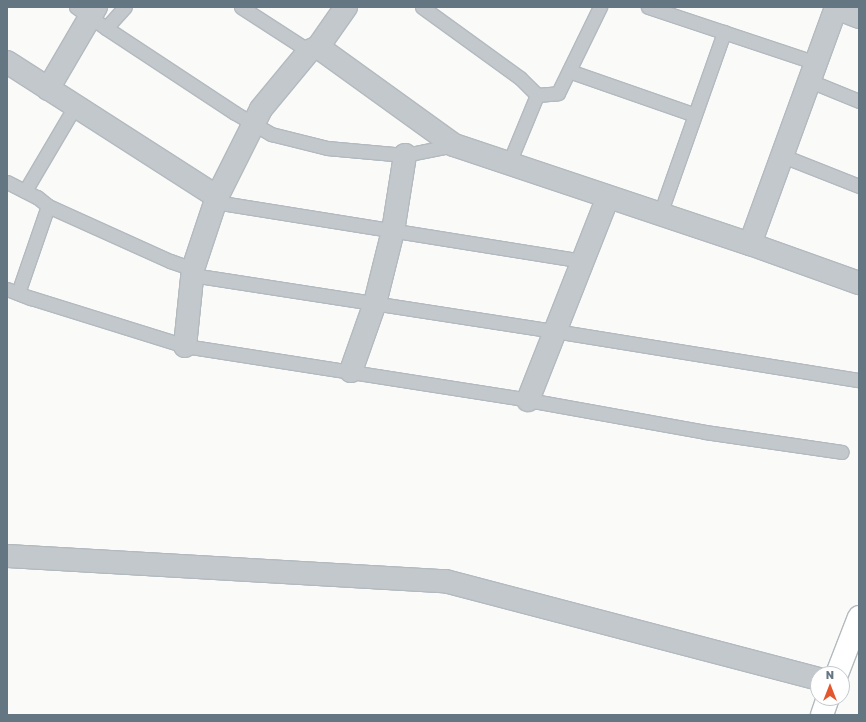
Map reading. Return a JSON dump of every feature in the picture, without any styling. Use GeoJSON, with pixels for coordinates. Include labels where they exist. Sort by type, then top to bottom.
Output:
{"type":"FeatureCollection","features":[{"type":"Feature","properties":{"kind":"street"},"geometry":{"type":"LineString","coordinates":[[186,346],[192,272],[216,199],[261,108],[314,49],[346,7]]}},
{"type":"Feature","properties":{"kind":"street"},"geometry":{"type":"LineString","coordinates":[[750,244],[836,8],[859,17]]}},
{"type":"Feature","properties":{"kind":"street"},"geometry":{"type":"LineString","coordinates":[[48,89],[92,15]]}},
{"type":"Feature","properties":{"kind":"street"},"geometry":{"type":"LineString","coordinates":[[314,49],[454,145],[750,244],[859,283]]}},
{"type":"Feature","properties":{"kind":"street"},"geometry":{"type":"LineString","coordinates":[[7,62],[216,199]]}},
{"type":"Feature","properties":{"kind":"street"},"geometry":{"type":"LineString","coordinates":[[351,371],[375,303],[393,231],[405,155]]}},
{"type":"Feature","properties":{"kind":"street"},"geometry":{"type":"LineString","coordinates":[[528,400],[608,197]]}},
{"type":"Feature","properties":{"kind":"street"},"geometry":{"type":"LineString","coordinates":[[7,556],[445,582],[810,677]]}},
{"type":"Feature","properties":{"kind":"street"},"geometry":{"type":"LineString","coordinates":[[840,666],[859,617]]}},
{"type":"Feature","properties":{"kind":"lane"},"geometry":{"type":"LineString","coordinates":[[92,15],[125,7]]}},
{"type":"Feature","properties":{"kind":"lane"},"geometry":{"type":"LineString","coordinates":[[241,7],[314,49]]}},
{"type":"Feature","properties":{"kind":"lane"},"geometry":{"type":"LineString","coordinates":[[422,7],[520,78],[537,95]]}},
{"type":"Feature","properties":{"kind":"lane"},"geometry":{"type":"LineString","coordinates":[[537,95],[558,93],[600,7]]}},
{"type":"Feature","properties":{"kind":"lane"},"geometry":{"type":"LineString","coordinates":[[648,7],[724,32],[813,72],[859,101]]}},
{"type":"Feature","properties":{"kind":"lane"},"geometry":{"type":"LineString","coordinates":[[92,15],[252,124],[271,134],[327,148],[405,155],[454,145]]}},
{"type":"Feature","properties":{"kind":"lane"},"geometry":{"type":"LineString","coordinates":[[660,214],[724,32]]}},
{"type":"Feature","properties":{"kind":"lane"},"geometry":{"type":"LineString","coordinates":[[569,71],[695,116]]}},
{"type":"Feature","properties":{"kind":"lane"},"geometry":{"type":"LineString","coordinates":[[508,163],[537,95]]}},
{"type":"Feature","properties":{"kind":"lane"},"geometry":{"type":"LineString","coordinates":[[25,191],[75,106]]}},
{"type":"Feature","properties":{"kind":"lane"},"geometry":{"type":"LineString","coordinates":[[783,156],[859,186]]}},
{"type":"Feature","properties":{"kind":"lane"},"geometry":{"type":"LineString","coordinates":[[7,182],[25,191],[48,206],[192,272],[375,303],[859,380]]}},
{"type":"Feature","properties":{"kind":"lane"},"geometry":{"type":"LineString","coordinates":[[216,199],[393,231],[582,261]]}},
{"type":"Feature","properties":{"kind":"lane"},"geometry":{"type":"LineString","coordinates":[[48,206],[12,291],[186,346],[528,400],[705,432],[842,452]]}}]}
